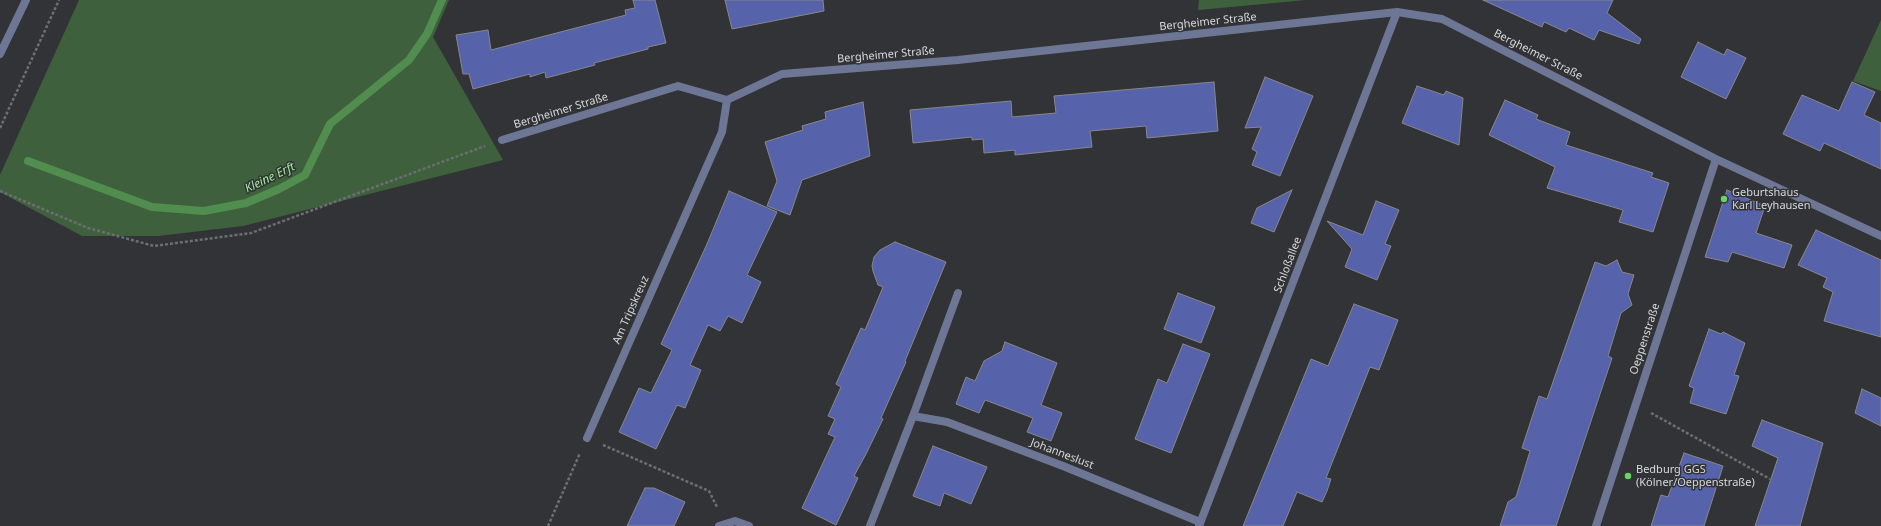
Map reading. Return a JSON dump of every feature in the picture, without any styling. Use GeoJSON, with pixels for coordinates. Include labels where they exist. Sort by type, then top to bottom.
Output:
{"type":"FeatureCollection","features":[{"type":"Feature","properties":{"kind":"street"},"geometry":{"type":"LineString","coordinates":[[0,54],[26,0]]}},
{"type":"Feature","properties":{"kind":"street","name":"Bergheimer Straße"},"geometry":{"type":"LineString","coordinates":[[502,140],[678,86],[726,100],[782,74],[958,60],[1397,12],[1442,19],[1716,159],[1881,236]]}},
{"type":"Feature","properties":{"kind":"street","name":"Schloßallee"},"geometry":{"type":"LineString","coordinates":[[1199,524],[1397,12]]}},
{"type":"Feature","properties":{"kind":"street","name":"Am Tripskreuz"},"geometry":{"type":"LineString","coordinates":[[587,438],[722,132],[726,100]]}},
{"type":"Feature","properties":{"kind":"street","name":"Oeppenstraße"},"geometry":{"type":"LineString","coordinates":[[1596,526],[1716,159]]}},
{"type":"Feature","properties":{"kind":"street"},"geometry":{"type":"LineString","coordinates":[[870,526],[913,416],[958,293]]}},
{"type":"Feature","properties":{"kind":"street","name":"Johanneslust"},"geometry":{"type":"LineString","coordinates":[[913,416],[947,422],[1063,466],[1199,524]]}},
{"type":"Feature","properties":{"kind":"street"},"geometry":{"type":"LineString","coordinates":[[723,525],[735,521],[748,526]]}},
{"type":"Feature","properties":{"kind":"path"},"geometry":{"type":"LineString","coordinates":[[0,128],[59,0]]}},
{"type":"Feature","properties":{"kind":"path"},"geometry":{"type":"LineString","coordinates":[[0,191],[88,228],[154,246],[251,233],[502,140]]}},
{"type":"Feature","properties":{"kind":"path"},"geometry":{"type":"LineString","coordinates":[[1635,404],[1770,479]]}},
{"type":"Feature","properties":{"kind":"path"},"geometry":{"type":"LineString","coordinates":[[548,526],[587,438],[709,491],[723,525]]}},
{"type":"Feature","properties":{"kind":"green space"},"geometry":{"type":"Polygon","coordinates":[[[79,0],[449,0],[433,37],[503,160],[243,226],[158,236],[82,236],[0,192],[0,175],[79,0]]]}},
{"type":"Feature","properties":{"kind":"green space"},"geometry":{"type":"Polygon","coordinates":[[[1199,0],[1306,0],[1198,10],[1199,0]]]}},
{"type":"Feature","properties":{"kind":"green space"},"geometry":{"type":"Polygon","coordinates":[[[1881,20],[1881,91],[1853,81],[1881,20]]]}},
{"type":"Feature","properties":{"kind":"building"},"geometry":{"type":"Polygon","coordinates":[[[633,0],[655,0],[666,43],[594,63],[595,65],[546,78],[545,72],[530,77],[530,74],[473,89],[469,74],[463,74],[456,35],[488,30],[491,50],[626,15],[625,10],[635,8],[633,0]]]}},
{"type":"Feature","properties":{"kind":"building"},"geometry":{"type":"Polygon","coordinates":[[[725,0],[823,0],[824,11],[732,29],[725,0]]]}},
{"type":"Feature","properties":{"kind":"building"},"geometry":{"type":"Polygon","coordinates":[[[1483,0],[1613,0],[1607,13],[1641,39],[1639,44],[1599,30],[1594,40],[1569,28],[1566,32],[1544,22],[1542,27],[1483,0]]]}},
{"type":"Feature","properties":{"kind":"building"},"geometry":{"type":"Polygon","coordinates":[[[1698,42],[1724,55],[1727,49],[1746,58],[1726,99],[1681,77],[1698,42]]]}},
{"type":"Feature","properties":{"kind":"building"},"geometry":{"type":"Polygon","coordinates":[[[1265,77],[1313,96],[1280,176],[1252,165],[1257,152],[1252,149],[1261,127],[1245,128],[1265,77]]]}},
{"type":"Feature","properties":{"kind":"building"},"geometry":{"type":"Polygon","coordinates":[[[1214,82],[1218,131],[1147,138],[1146,126],[1090,131],[1092,147],[1015,155],[1015,150],[984,153],[983,139],[972,140],[972,137],[913,143],[910,110],[1011,101],[1012,117],[1056,113],[1054,96],[1214,82]]]}},
{"type":"Feature","properties":{"kind":"building"},"geometry":{"type":"Polygon","coordinates":[[[1852,82],[1875,92],[1864,115],[1881,123],[1881,169],[1824,143],[1820,151],[1783,134],[1802,95],[1839,111],[1852,82]]]}},
{"type":"Feature","properties":{"kind":"building"},"geometry":{"type":"Polygon","coordinates":[[[1417,86],[1444,95],[1446,91],[1463,98],[1459,145],[1402,123],[1417,86]]]}},
{"type":"Feature","properties":{"kind":"building"},"geometry":{"type":"Polygon","coordinates":[[[1505,100],[1538,115],[1536,119],[1570,132],[1566,145],[1653,173],[1651,177],[1669,183],[1653,232],[1619,222],[1623,210],[1547,188],[1555,167],[1489,135],[1505,100]]]}},
{"type":"Feature","properties":{"kind":"building"},"geometry":{"type":"Polygon","coordinates":[[[863,102],[870,156],[802,180],[790,215],[767,206],[777,181],[765,142],[803,130],[802,126],[826,119],[825,112],[863,102]]]}},
{"type":"Feature","properties":{"kind":"building"},"geometry":{"type":"Polygon","coordinates":[[[1292,190],[1274,232],[1251,223],[1257,208],[1292,190]]]}},
{"type":"Feature","properties":{"kind":"building"},"geometry":{"type":"Polygon","coordinates":[[[1727,190],[1765,206],[1756,233],[1792,245],[1784,268],[1732,252],[1728,262],[1705,257],[1727,190]]]}},
{"type":"Feature","properties":{"kind":"building"},"geometry":{"type":"Polygon","coordinates":[[[729,191],[777,212],[747,275],[761,282],[742,323],[728,316],[720,331],[708,325],[690,365],[701,370],[685,408],[677,405],[656,449],[619,432],[639,388],[651,393],[672,350],[661,344],[707,244],[729,191]]]}},
{"type":"Feature","properties":{"kind":"building"},"geometry":{"type":"Polygon","coordinates":[[[1376,201],[1399,210],[1385,244],[1391,246],[1377,280],[1345,267],[1352,249],[1327,221],[1363,235],[1376,201]]]}},
{"type":"Feature","properties":{"kind":"building"},"geometry":{"type":"Polygon","coordinates":[[[1816,230],[1881,260],[1881,337],[1824,321],[1833,292],[1823,287],[1827,278],[1798,265],[1816,230]]]}},
{"type":"Feature","properties":{"kind":"building"},"geometry":{"type":"Polygon","coordinates":[[[895,242],[946,262],[905,361],[906,362],[881,418],[883,419],[854,476],[858,478],[836,525],[802,508],[835,437],[828,434],[835,419],[828,416],[841,387],[836,384],[861,328],[865,330],[883,287],[878,285],[873,271],[872,266],[874,257],[880,250],[895,242]]]}},
{"type":"Feature","properties":{"kind":"building"},"geometry":{"type":"Polygon","coordinates":[[[1617,260],[1622,272],[1634,275],[1628,294],[1632,305],[1621,313],[1608,356],[1612,358],[1556,526],[1500,526],[1508,502],[1516,497],[1530,451],[1522,448],[1539,396],[1547,399],[1595,262],[1606,266],[1617,260]]]}},
{"type":"Feature","properties":{"kind":"building"},"geometry":{"type":"Polygon","coordinates":[[[1178,293],[1215,307],[1201,343],[1164,329],[1178,293]]]}},
{"type":"Feature","properties":{"kind":"building"},"geometry":{"type":"Polygon","coordinates":[[[1354,304],[1398,320],[1379,370],[1370,367],[1326,478],[1331,479],[1322,502],[1297,492],[1283,526],[1243,526],[1311,359],[1328,366],[1354,304]]]}},
{"type":"Feature","properties":{"kind":"building"},"geometry":{"type":"Polygon","coordinates":[[[1709,329],[1721,334],[1723,332],[1745,343],[1734,375],[1739,376],[1726,414],[1690,403],[1694,388],[1689,386],[1709,329]]]}},
{"type":"Feature","properties":{"kind":"building"},"geometry":{"type":"Polygon","coordinates":[[[1005,342],[1057,363],[1041,405],[1062,413],[1051,441],[1027,432],[1033,418],[985,400],[979,413],[956,404],[966,377],[975,381],[984,361],[1002,351],[1005,342]]]}},
{"type":"Feature","properties":{"kind":"building"},"geometry":{"type":"Polygon","coordinates":[[[1183,344],[1210,354],[1171,453],[1135,439],[1158,379],[1167,383],[1183,344]]]}},
{"type":"Feature","properties":{"kind":"building"},"geometry":{"type":"Polygon","coordinates":[[[1862,389],[1881,398],[1881,426],[1855,413],[1862,389]]]}},
{"type":"Feature","properties":{"kind":"building"},"geometry":{"type":"Polygon","coordinates":[[[1762,420],[1823,443],[1800,526],[1755,526],[1778,458],[1752,446],[1762,420]]]}},
{"type":"Feature","properties":{"kind":"building"},"geometry":{"type":"Polygon","coordinates":[[[933,446],[987,467],[971,504],[944,493],[940,506],[913,496],[933,446]]]}},
{"type":"Feature","properties":{"kind":"building"},"geometry":{"type":"Polygon","coordinates":[[[1684,453],[1723,466],[1704,526],[1651,526],[1661,495],[1668,497],[1684,453]]]}},
{"type":"Feature","properties":{"kind":"building"},"geometry":{"type":"Polygon","coordinates":[[[645,488],[654,488],[685,502],[674,526],[627,526],[645,488]]]}},
{"type":"Feature","properties":{"kind":"waterway","name":"Kleine Erft"},"geometry":{"type":"LineString","coordinates":[[28,161],[152,207],[204,211],[246,203],[279,189],[305,175],[330,124],[409,60],[427,34],[442,0]]}},
{"type":"Feature","properties":{"kind":"place","name":"Geburtshaus Karl Leyhausen"},"geometry":{"type":"Point","coordinates":[1724,199]}},
{"type":"Feature","properties":{"kind":"place","name":"Bedburg GGS (Kölner/Oeppenstraße)"},"geometry":{"type":"Point","coordinates":[1628,476]}}]}
